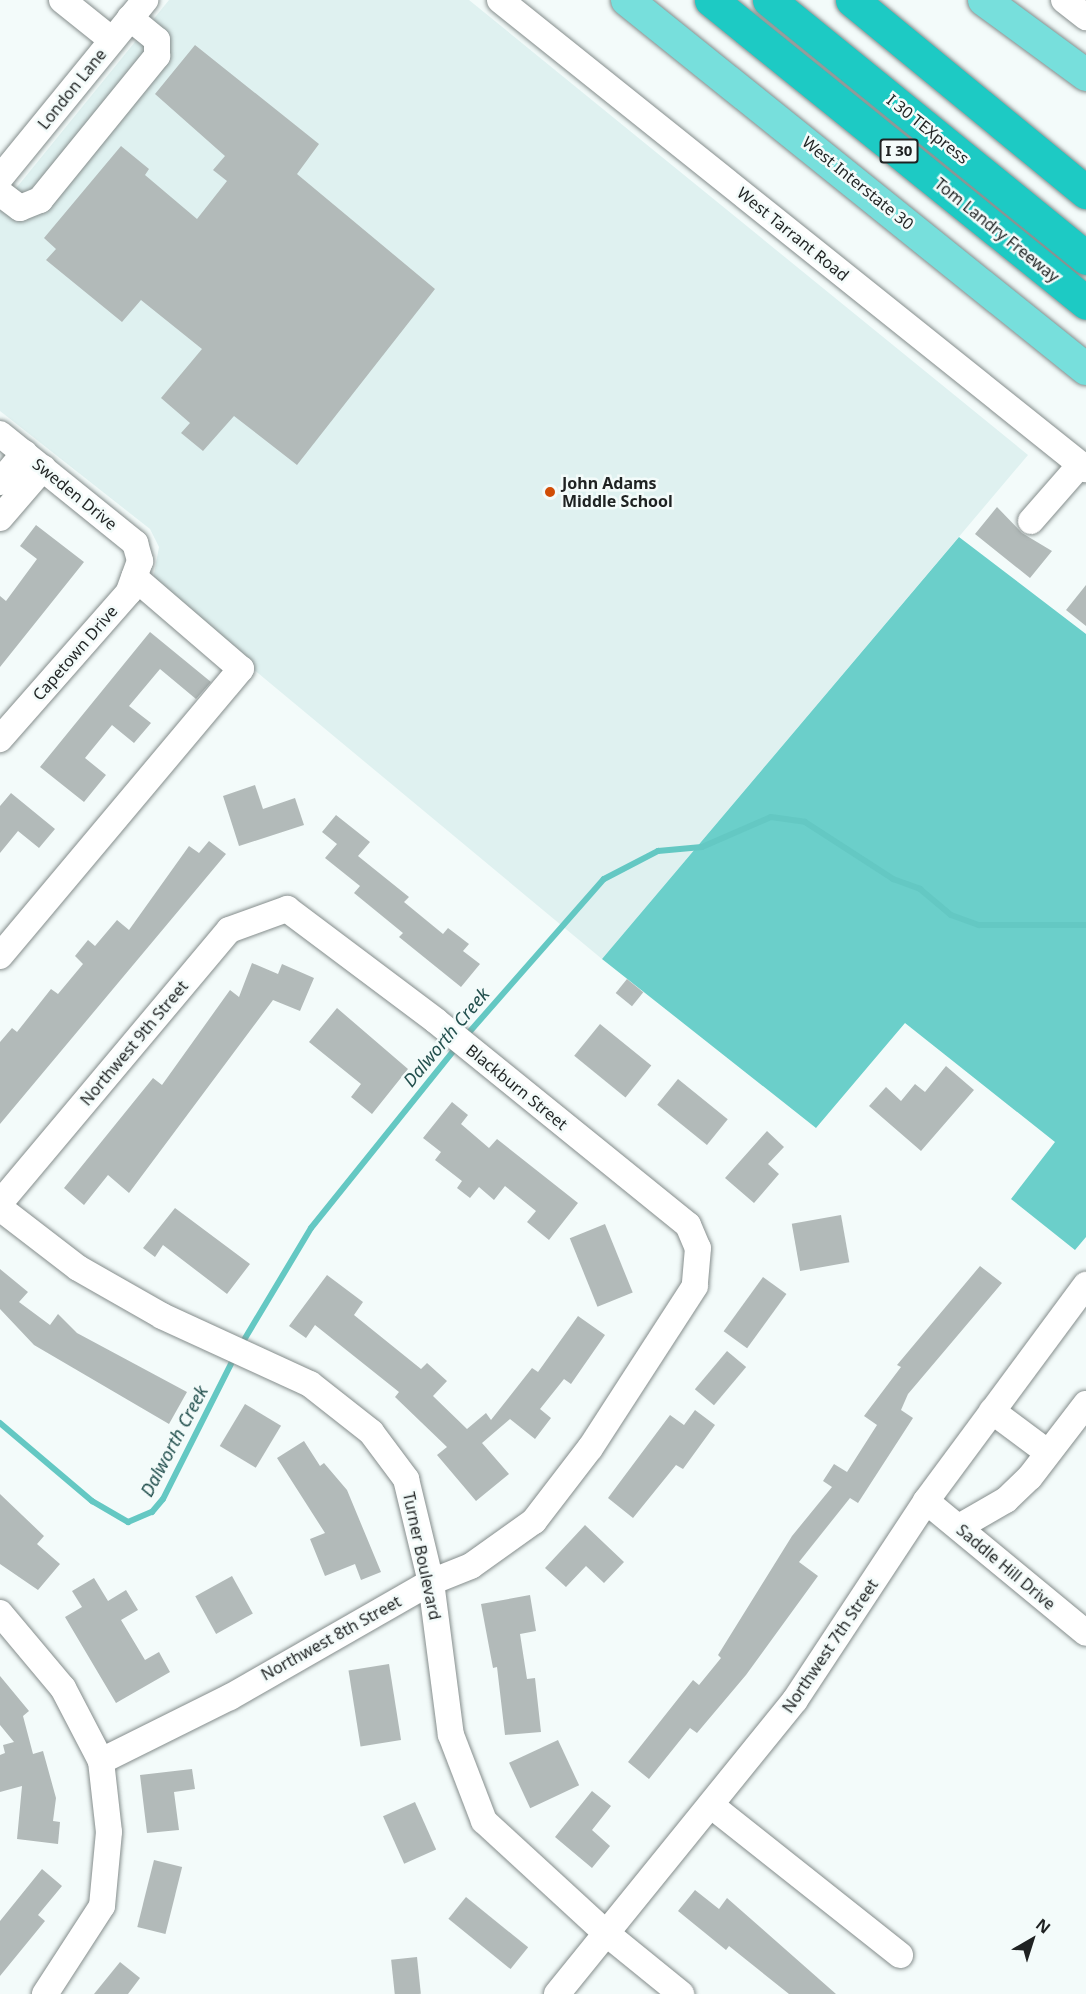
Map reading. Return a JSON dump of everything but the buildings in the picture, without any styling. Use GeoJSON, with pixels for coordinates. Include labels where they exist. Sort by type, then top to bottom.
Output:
{"type":"FeatureCollection","features":[{"type":"Feature","properties":{"kind":"highway","name":"Tom Landry Freeway"},"geometry":{"type":"LineString","coordinates":[[711,0],[1086,303]]}},
{"type":"Feature","properties":{"kind":"highway","name":"I 30 TEXpress"},"geometry":{"type":"LineString","coordinates":[[770,0],[1086,258]]}},
{"type":"Feature","properties":{"kind":"highway"},"geometry":{"type":"LineString","coordinates":[[852,0],[1086,192]]}},
{"type":"Feature","properties":{"kind":"main road","name":"West Interstate 30"},"geometry":{"type":"LineString","coordinates":[[627,0],[1086,369]]}},
{"type":"Feature","properties":{"kind":"main road"},"geometry":{"type":"LineString","coordinates":[[984,0],[1086,75]]}},
{"type":"Feature","properties":{"kind":"street"},"geometry":{"type":"LineString","coordinates":[[62,0],[112,40]]}},
{"type":"Feature","properties":{"kind":"street","name":"West Tarrant Road"},"geometry":{"type":"LineString","coordinates":[[500,0],[1083,467]]}},
{"type":"Feature","properties":{"kind":"street"},"geometry":{"type":"LineString","coordinates":[[1064,0],[1086,16]]}},
{"type":"Feature","properties":{"kind":"street"},"geometry":{"type":"LineString","coordinates":[[0,193],[20,208],[40,200],[157,56],[157,40],[137,9]]}},
{"type":"Feature","properties":{"kind":"street","name":"London Lane"},"geometry":{"type":"LineString","coordinates":[[0,178],[137,9]]}},
{"type":"Feature","properties":{"kind":"street","name":"Sweden Drive"},"geometry":{"type":"LineString","coordinates":[[0,434],[135,543],[137,569]]}},
{"type":"Feature","properties":{"kind":"street"},"geometry":{"type":"LineString","coordinates":[[0,482],[33,460]]}},
{"type":"Feature","properties":{"kind":"street"},"geometry":{"type":"LineString","coordinates":[[0,518],[33,460]]}},
{"type":"Feature","properties":{"kind":"street"},"geometry":{"type":"LineString","coordinates":[[1031,521],[1083,467]]}},
{"type":"Feature","properties":{"kind":"street"},"geometry":{"type":"LineString","coordinates":[[0,956],[241,669],[137,569]]}},
{"type":"Feature","properties":{"kind":"street","name":"Capetown Drive"},"geometry":{"type":"LineString","coordinates":[[0,739],[129,592],[137,569]]}},
{"type":"Feature","properties":{"kind":"street","name":"Blackburn Street"},"geometry":{"type":"LineString","coordinates":[[287,909],[436,1021],[688,1225]]}},
{"type":"Feature","properties":{"kind":"street","name":"Northwest 9th Street"},"geometry":{"type":"LineString","coordinates":[[0,1203],[229,930],[287,909]]}},
{"type":"Feature","properties":{"kind":"street","name":"Turner Boulevard"},"geometry":{"type":"LineString","coordinates":[[0,1208],[78,1268],[216,1341],[268,1362],[310,1384],[371,1432],[406,1479],[431,1582],[451,1735],[484,1821],[606,1933],[681,1994]]}},
{"type":"Feature","properties":{"kind":"street","name":"Northwest 8th Street"},"geometry":{"type":"LineString","coordinates":[[101,1761],[230,1697],[431,1582],[471,1566],[534,1521],[590,1448],[695,1286],[698,1248],[688,1225]]}},
{"type":"Feature","properties":{"kind":"street","name":"Northwest 7th Street"},"geometry":{"type":"LineString","coordinates":[[557,1994],[712,1806],[795,1700],[926,1501],[1086,1286]]}},
{"type":"Feature","properties":{"kind":"street"},"geometry":{"type":"LineString","coordinates":[[959,1527],[1006,1500],[1086,1404]]}},
{"type":"Feature","properties":{"kind":"street"},"geometry":{"type":"LineString","coordinates":[[992,1411],[1047,1452]]}},
{"type":"Feature","properties":{"kind":"street","name":"Saddle Hill Drive"},"geometry":{"type":"LineString","coordinates":[[926,1501],[1086,1633]]}},
{"type":"Feature","properties":{"kind":"street"},"geometry":{"type":"LineString","coordinates":[[0,1613],[17,1627],[63,1688],[101,1761],[109,1832],[102,1906],[45,1994]]}},
{"type":"Feature","properties":{"kind":"street"},"geometry":{"type":"LineString","coordinates":[[712,1806],[900,1955]]}},
{"type":"Feature","properties":{"kind":"shaded area","name":"John Adams Middle School"},"geometry":{"type":"Polygon","coordinates":[[[169,0],[469,0],[1028,455],[602,959],[152,585],[159,547],[150,529],[0,411],[0,208],[169,0]]]}},
{"type":"Feature","properties":{"kind":"shaded area"},"geometry":{"type":"Polygon","coordinates":[[[959,537],[1086,634],[1086,1237],[1075,1250],[1011,1199],[1055,1142],[905,1023],[816,1128],[602,959],[959,537]]]}},
{"type":"Feature","properties":{"kind":"waterway","name":"Dalworth Creek"},"geometry":{"type":"LineString","coordinates":[[465,1037],[604,879],[658,851],[702,847],[771,817],[805,822],[893,879],[920,889],[951,915],[979,925],[1086,925]]}},
{"type":"Feature","properties":{"kind":"waterway","name":"Dalworth Creek"},"geometry":{"type":"LineString","coordinates":[[241,1345],[311,1228],[458,1045]]}},
{"type":"Feature","properties":{"kind":"waterway","name":"Dalworth Creek"},"geometry":{"type":"LineString","coordinates":[[0,1423],[92,1501],[128,1522],[152,1512],[163,1499],[235,1356]]}},
{"type":"Feature","properties":{"kind":"place","name":"John Adams Middle School"},"geometry":{"type":"Point","coordinates":[550,492]}}]}
